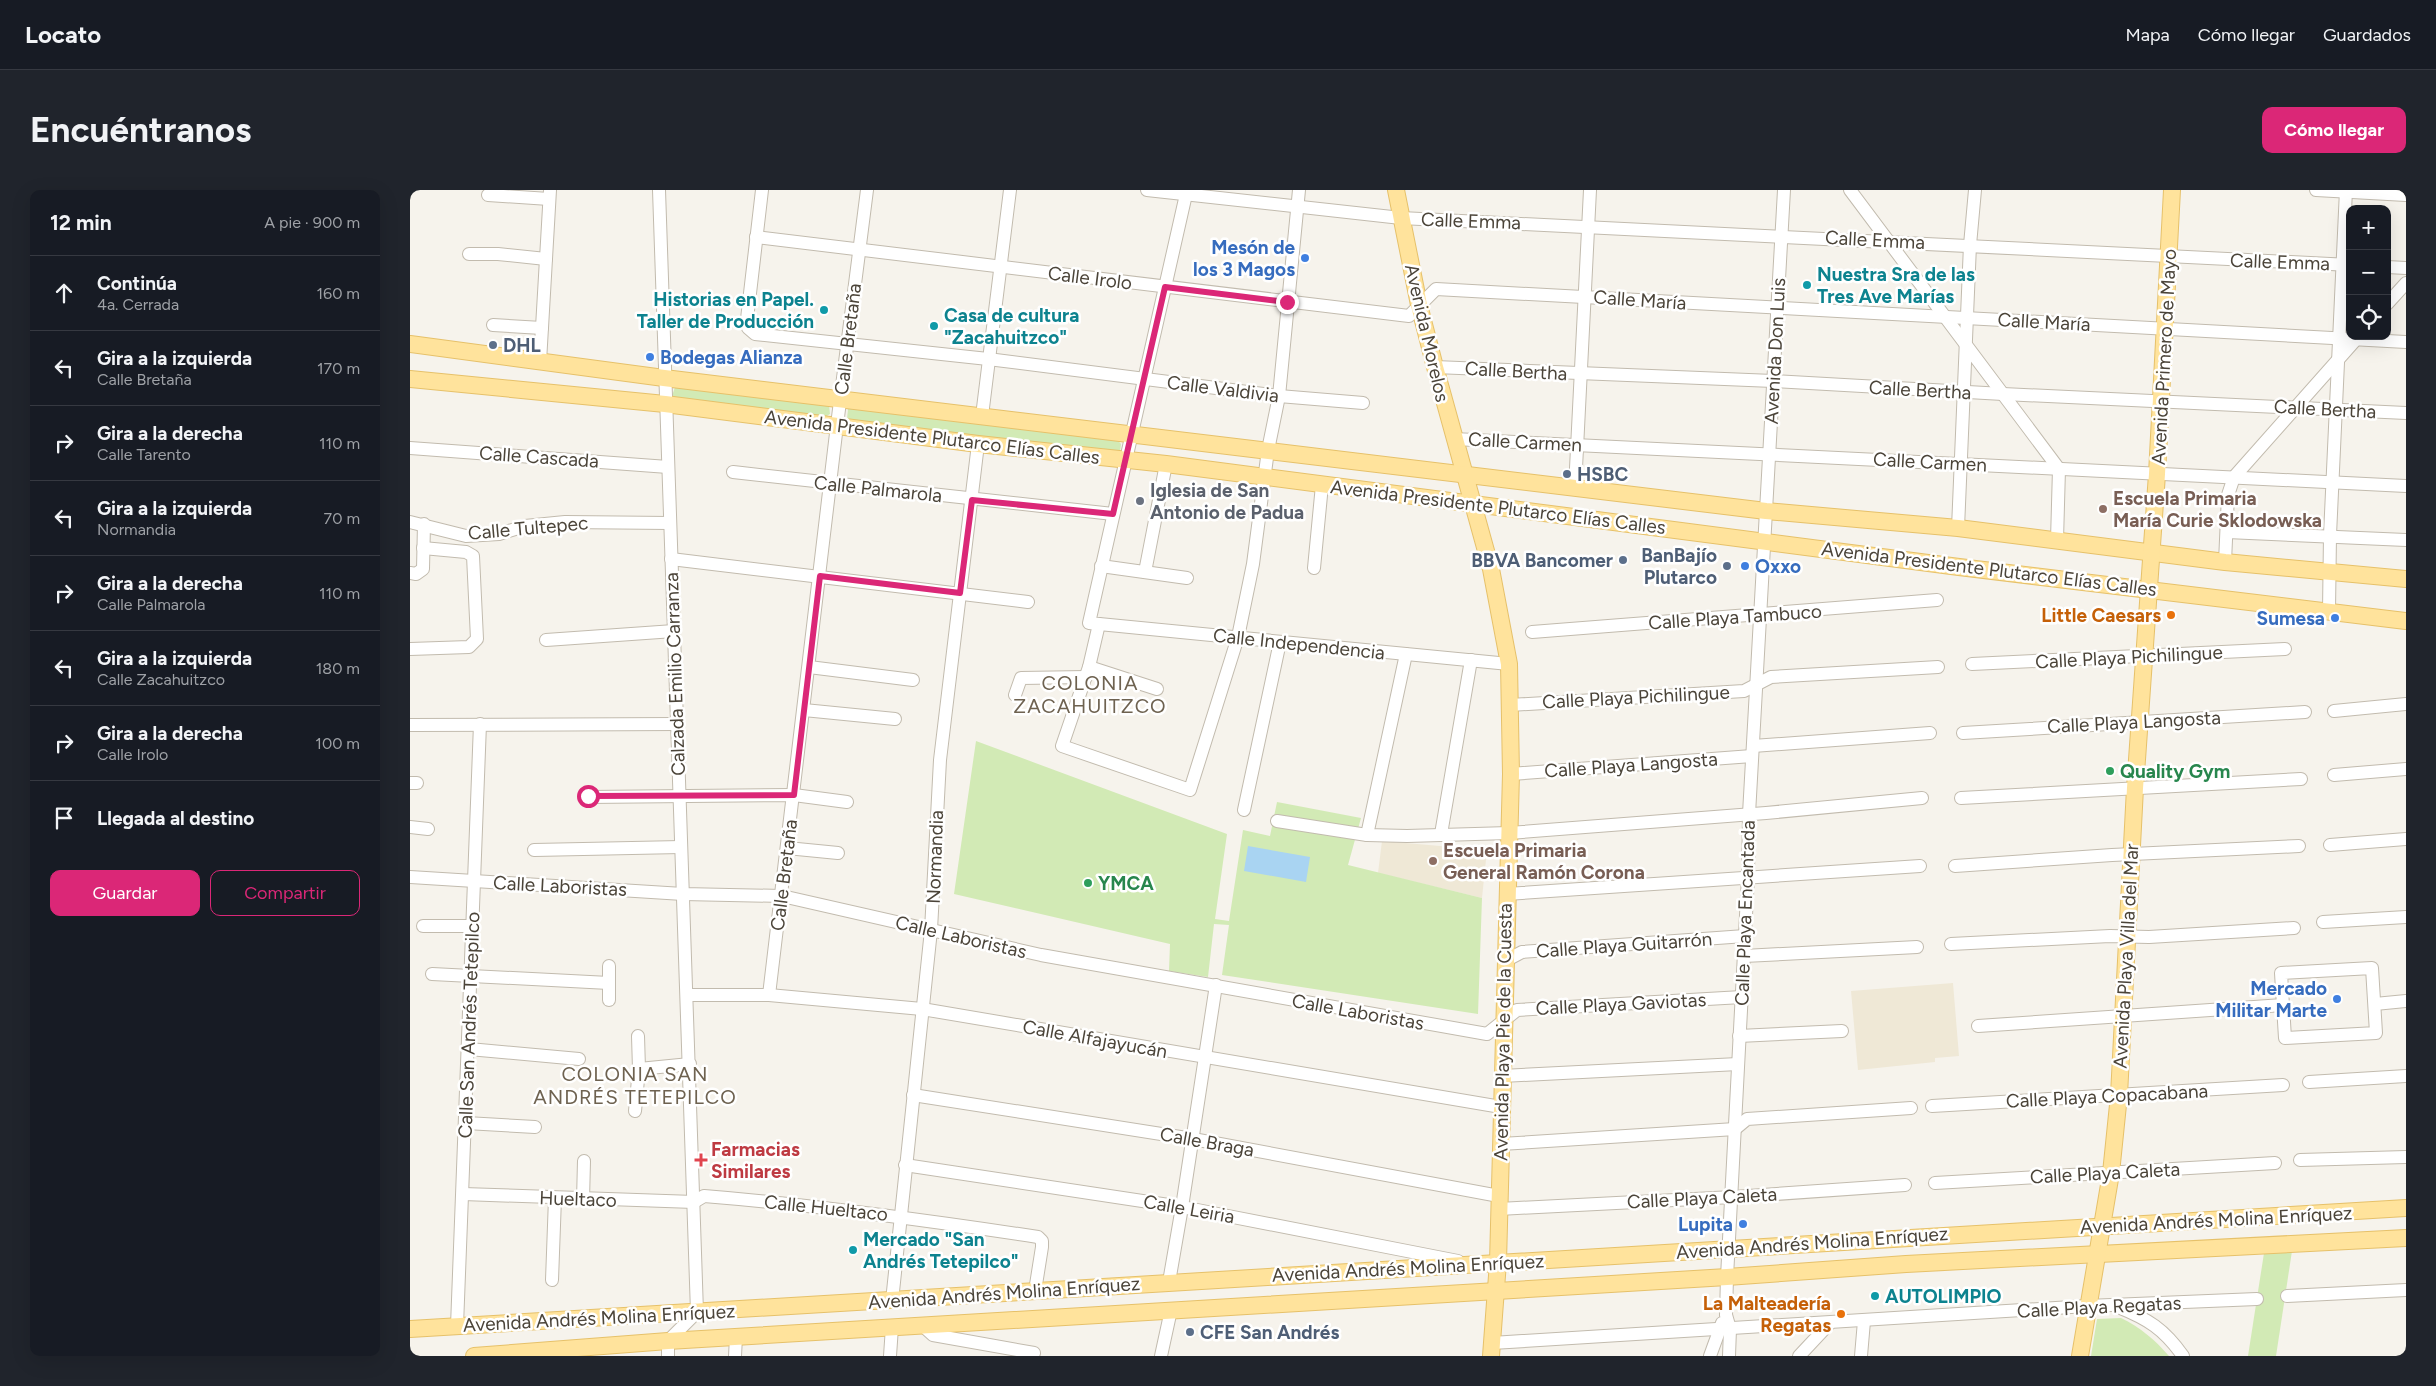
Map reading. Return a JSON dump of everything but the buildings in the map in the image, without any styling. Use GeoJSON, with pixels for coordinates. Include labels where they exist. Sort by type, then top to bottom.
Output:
{"type":"FeatureCollection","features":[{"type":"Feature","properties":{"kind":"main road","name":"Avenida Morelos"},"geometry":{"type":"LineString","coordinates":[[1396,190],[1419,305],[1463,474]]}},
{"type":"Feature","properties":{"kind":"main road","name":"Avenida Primero de Mayo"},"geometry":{"type":"LineString","coordinates":[[2152,553],[2170,258],[2172,190]]}},
{"type":"Feature","properties":{"kind":"main road","name":"Avenida Presidente Plutarco Elías Calles"},"geometry":{"type":"LineString","coordinates":[[410,344],[664,378],[1766,511],[1958,528],[2225,562],[2406,579]]}},
{"type":"Feature","properties":{"kind":"main road","name":"Avenida Presidente Plutarco Elías Calles"},"geometry":{"type":"LineString","coordinates":[[410,379],[665,404],[978,444],[1166,464],[1472,505],[2406,621]]}},
{"type":"Feature","properties":{"kind":"main road","name":"Avenida Playa Pie de la Cuesta"},"geometry":{"type":"LineString","coordinates":[[1463,474],[1491,569],[1509,664],[1509,832],[1498,1262],[1492,1350]]}},
{"type":"Feature","properties":{"kind":"main road","name":"Avenida Playa Villa del Mar"},"geometry":{"type":"LineString","coordinates":[[2080,1356],[2111,1173],[2119,1095],[2139,722],[2152,553]]}},
{"type":"Feature","properties":{"kind":"main road","name":"Avenida Andrés Molina Enríquez"},"geometry":{"type":"LineString","coordinates":[[410,1329],[2406,1208]]}},
{"type":"Feature","properties":{"kind":"main road","name":"Avenida Andrés Molina Enríquez"},"geometry":{"type":"LineString","coordinates":[[474,1356],[668,1348],[736,1337],[1727,1277],[2098,1252],[2282,1246],[2406,1238]]}},
{"type":"Feature","properties":{"kind":"street","name":"Calzada Emilio Carranza"},"geometry":{"type":"LineString","coordinates":[[660,190],[664,378],[682,894],[690,1064],[697,1312]]}},
{"type":"Feature","properties":{"kind":"street"},"geometry":{"type":"LineString","coordinates":[[756,237],[762,190]]}},
{"type":"Feature","properties":{"kind":"street","name":"Calle Bretaña"},"geometry":{"type":"LineString","coordinates":[[769,995],[840,399],[867,190]]}},
{"type":"Feature","properties":{"kind":"street"},"geometry":{"type":"LineString","coordinates":[[982,416],[1010,190]]}},
{"type":"Feature","properties":{"kind":"street","name":"Calle Emma"},"geometry":{"type":"LineString","coordinates":[[1147,190],[1186,192],[1297,208],[1401,218],[1970,245],[2170,258],[2346,265]]}},
{"type":"Feature","properties":{"kind":"street"},"geometry":{"type":"LineString","coordinates":[[1186,192],[1101,566],[1088,672],[1062,746],[1190,790],[1238,638],[1253,564],[1266,477],[1268,450],[1279,396],[1299,190]]}},
{"type":"Feature","properties":{"kind":"street"},"geometry":{"type":"LineString","coordinates":[[1575,488],[1590,190]]}},
{"type":"Feature","properties":{"kind":"street","name":"Avenida Don Luis"},"geometry":{"type":"LineString","coordinates":[[1766,511],[1784,190]]}},
{"type":"Feature","properties":{"kind":"street"},"geometry":{"type":"LineString","coordinates":[[1850,190],[2059,469],[2057,540]]}},
{"type":"Feature","properties":{"kind":"street"},"geometry":{"type":"LineString","coordinates":[[1958,528],[1970,245],[1975,190]]}},
{"type":"Feature","properties":{"kind":"street"},"geometry":{"type":"LineString","coordinates":[[2316,190],[2406,195]]}},
{"type":"Feature","properties":{"kind":"street"},"geometry":{"type":"LineString","coordinates":[[2346,191],[2346,250]]}},
{"type":"Feature","properties":{"kind":"street"},"geometry":{"type":"LineString","coordinates":[[488,195],[549,194],[540,362]]}},
{"type":"Feature","properties":{"kind":"street","name":"Calle Irolo"},"geometry":{"type":"LineString","coordinates":[[756,237],[1409,316],[1419,305]]}},
{"type":"Feature","properties":{"kind":"street","name":"Calle Valdivia"},"geometry":{"type":"LineString","coordinates":[[756,237],[747,319],[748,328],[755,334],[988,359],[1144,380],[1363,404]]}},
{"type":"Feature","properties":{"kind":"street"},"geometry":{"type":"LineString","coordinates":[[469,254],[498,254],[546,259]]}},
{"type":"Feature","properties":{"kind":"street"},"geometry":{"type":"LineString","coordinates":[[2328,611],[2337,360],[2346,265]]}},
{"type":"Feature","properties":{"kind":"street"},"geometry":{"type":"LineString","coordinates":[[2391,267],[2406,268]]}},
{"type":"Feature","properties":{"kind":"street"},"geometry":{"type":"LineString","coordinates":[[2391,300],[2406,284]]}},
{"type":"Feature","properties":{"kind":"street","name":"Calle María"},"geometry":{"type":"LineString","coordinates":[[1419,305],[1436,289],[1585,296],[1777,309],[1944,316],[2166,330],[2346,338]]}},
{"type":"Feature","properties":{"kind":"street"},"geometry":{"type":"LineString","coordinates":[[493,325],[542,328]]}},
{"type":"Feature","properties":{"kind":"street"},"geometry":{"type":"LineString","coordinates":[[2225,562],[2228,495],[2234,477],[2356,340]]}},
{"type":"Feature","properties":{"kind":"street","name":"Calle María"},"geometry":{"type":"LineString","coordinates":[[2382,340],[2406,342]]}},
{"type":"Feature","properties":{"kind":"street","name":"Calle Bertha"},"geometry":{"type":"LineString","coordinates":[[1435,367],[1773,381],[2406,413]]}},
{"type":"Feature","properties":{"kind":"street","name":"Calle Carmen"},"geometry":{"type":"LineString","coordinates":[[1454,439],[2406,486]]}},
{"type":"Feature","properties":{"kind":"street","name":"Normandia"},"geometry":{"type":"LineString","coordinates":[[892,1301],[931,930],[940,760],[978,444]]}},
{"type":"Feature","properties":{"kind":"street","name":"Calle Cascada"},"geometry":{"type":"LineString","coordinates":[[410,448],[668,467]]}},
{"type":"Feature","properties":{"kind":"street"},"geometry":{"type":"LineString","coordinates":[[1145,572],[1166,464]]}},
{"type":"Feature","properties":{"kind":"street","name":"Calle Palmarola"},"geometry":{"type":"LineString","coordinates":[[733,472],[972,500],[1113,514]]}},
{"type":"Feature","properties":{"kind":"street"},"geometry":{"type":"LineString","coordinates":[[1314,568],[1322,485]]}},
{"type":"Feature","properties":{"kind":"street","name":"Calle Playa Encantada"},"geometry":{"type":"LineString","coordinates":[[1729,1356],[1724,1330],[1733,1197],[1752,751],[1766,511]]}},
{"type":"Feature","properties":{"kind":"street","name":"Calle Tultepec"},"geometry":{"type":"LineString","coordinates":[[417,523],[466,536],[483,536],[498,534],[525,526],[565,522],[670,523]]}},
{"type":"Feature","properties":{"kind":"street"},"geometry":{"type":"LineString","coordinates":[[410,573],[416,574],[423,569],[423,548],[417,523]]}},
{"type":"Feature","properties":{"kind":"street"},"geometry":{"type":"LineString","coordinates":[[2227,532],[2406,540]]}},
{"type":"Feature","properties":{"kind":"street"},"geometry":{"type":"LineString","coordinates":[[410,649],[469,647],[477,639],[474,556],[466,552],[423,548]]}},
{"type":"Feature","properties":{"kind":"street"},"geometry":{"type":"LineString","coordinates":[[671,559],[1028,602]]}},
{"type":"Feature","properties":{"kind":"street"},"geometry":{"type":"LineString","coordinates":[[1101,566],[1187,578]]}},
{"type":"Feature","properties":{"kind":"street","name":"Calle Playa Tambuco"},"geometry":{"type":"LineString","coordinates":[[1532,632],[1937,600]]}},
{"type":"Feature","properties":{"kind":"street","name":"Calle Independencia"},"geometry":{"type":"LineString","coordinates":[[1094,623],[1509,664]]}},
{"type":"Feature","properties":{"kind":"street"},"geometry":{"type":"LineString","coordinates":[[546,640],[674,631]]}},
{"type":"Feature","properties":{"kind":"street"},"geometry":{"type":"LineString","coordinates":[[1244,810],[1280,642]]}},
{"type":"Feature","properties":{"kind":"street","name":"Calle Playa Pichilingue"},"geometry":{"type":"LineString","coordinates":[[1972,664],[2285,649]]}},
{"type":"Feature","properties":{"kind":"street"},"geometry":{"type":"LineString","coordinates":[[1367,835],[1406,654]]}},
{"type":"Feature","properties":{"kind":"street"},"geometry":{"type":"LineString","coordinates":[[1441,834],[1471,660]]}},
{"type":"Feature","properties":{"kind":"street"},"geometry":{"type":"LineString","coordinates":[[809,667],[913,680]]}},
{"type":"Feature","properties":{"kind":"street","name":"Calle Playa Pichilingue"},"geometry":{"type":"LineString","coordinates":[[1510,705],[1744,691],[1771,677],[1938,667]]}},
{"type":"Feature","properties":{"kind":"street"},"geometry":{"type":"LineString","coordinates":[[1015,695],[1021,678],[1088,672],[1157,689]]}},
{"type":"Feature","properties":{"kind":"street"},"geometry":{"type":"LineString","coordinates":[[2334,711],[2406,704]]}},
{"type":"Feature","properties":{"kind":"street"},"geometry":{"type":"LineString","coordinates":[[804,710],[894,719]]}},
{"type":"Feature","properties":{"kind":"street","name":"Calle Playa Langosta"},"geometry":{"type":"LineString","coordinates":[[1963,733],[2306,712]]}},
{"type":"Feature","properties":{"kind":"street","name":"Calle San Andrés Tetepilco"},"geometry":{"type":"LineString","coordinates":[[457,1326],[480,724]]}},
{"type":"Feature","properties":{"kind":"street"},"geometry":{"type":"LineString","coordinates":[[410,725],[677,724]]}},
{"type":"Feature","properties":{"kind":"street","name":"Calle Playa Langosta"},"geometry":{"type":"LineString","coordinates":[[1510,774],[1930,733]]}},
{"type":"Feature","properties":{"kind":"street"},"geometry":{"type":"LineString","coordinates":[[2334,775],[2406,769]]}},
{"type":"Feature","properties":{"kind":"street"},"geometry":{"type":"LineString","coordinates":[[1961,798],[2301,779]]}},
{"type":"Feature","properties":{"kind":"street"},"geometry":{"type":"LineString","coordinates":[[588,796],[679,794],[794,795],[847,802]]}},
{"type":"Feature","properties":{"kind":"street"},"geometry":{"type":"LineString","coordinates":[[1277,821],[1367,835],[1407,836],[1509,832],[1749,814],[1922,798]]}},
{"type":"Feature","properties":{"kind":"street"},"geometry":{"type":"LineString","coordinates":[[410,827],[428,829]]}},
{"type":"Feature","properties":{"kind":"street"},"geometry":{"type":"LineString","coordinates":[[2330,845],[2406,839]]}},
{"type":"Feature","properties":{"kind":"street"},"geometry":{"type":"LineString","coordinates":[[1955,866],[2131,854],[2299,846]]}},
{"type":"Feature","properties":{"kind":"street"},"geometry":{"type":"LineString","coordinates":[[534,850],[681,847]]}},
{"type":"Feature","properties":{"kind":"street"},"geometry":{"type":"LineString","coordinates":[[787,848],[838,853]]}},
{"type":"Feature","properties":{"kind":"street"},"geometry":{"type":"LineString","coordinates":[[1506,894],[1920,866]]}},
{"type":"Feature","properties":{"kind":"street","name":"Calle Laboristas"},"geometry":{"type":"LineString","coordinates":[[410,877],[682,894],[782,896],[1041,956],[1216,985],[1342,1010],[1486,1034],[1503,1021]]}},
{"type":"Feature","properties":{"kind":"street"},"geometry":{"type":"LineString","coordinates":[[2323,922],[2406,917]]}},
{"type":"Feature","properties":{"kind":"street"},"geometry":{"type":"LineString","coordinates":[[423,926],[472,926]]}},
{"type":"Feature","properties":{"kind":"street"},"geometry":{"type":"LineString","coordinates":[[1951,944],[2127,936],[2149,937],[2294,928]]}},
{"type":"Feature","properties":{"kind":"street","name":"Calle Playa Guitarrón"},"geometry":{"type":"LineString","coordinates":[[1505,961],[1522,952],[1745,936]]}},
{"type":"Feature","properties":{"kind":"street"},"geometry":{"type":"LineString","coordinates":[[1744,956],[1916,947]]}},
{"type":"Feature","properties":{"kind":"street"},"geometry":{"type":"LineString","coordinates":[[609,966],[609,1000]]}},
{"type":"Feature","properties":{"kind":"street"},"geometry":{"type":"LineString","coordinates":[[2372,968],[2375,1004],[2376,1033],[2285,1038],[2281,973],[2372,968]]}},
{"type":"Feature","properties":{"kind":"street"},"geometry":{"type":"LineString","coordinates":[[432,974],[609,983]]}},
{"type":"Feature","properties":{"kind":"street"},"geometry":{"type":"LineString","coordinates":[[1169,1282],[1216,985]]}},
{"type":"Feature","properties":{"kind":"street","name":"Calle Alfajayucán"},"geometry":{"type":"LineString","coordinates":[[687,996],[769,995],[922,1009],[1204,1058],[1501,1106]]}},
{"type":"Feature","properties":{"kind":"street","name":"Calle Playa Gaviotas"},"geometry":{"type":"LineString","coordinates":[[1503,1021],[1518,1010],[1742,997]]}},
{"type":"Feature","properties":{"kind":"street"},"geometry":{"type":"LineString","coordinates":[[2375,1004],[2406,1001]]}},
{"type":"Feature","properties":{"kind":"street"},"geometry":{"type":"LineString","coordinates":[[1978,1026],[2283,1005]]}},
{"type":"Feature","properties":{"kind":"street"},"geometry":{"type":"LineString","coordinates":[[1739,1036],[1842,1031]]}},
{"type":"Feature","properties":{"kind":"street"},"geometry":{"type":"LineString","coordinates":[[635,1111],[639,1068],[638,1036]]}},
{"type":"Feature","properties":{"kind":"street"},"geometry":{"type":"LineString","coordinates":[[468,1049],[579,1059]]}},
{"type":"Feature","properties":{"kind":"street"},"geometry":{"type":"LineString","coordinates":[[639,1068],[690,1064]]}},
{"type":"Feature","properties":{"kind":"street"},"geometry":{"type":"LineString","coordinates":[[1502,1076],[1738,1064]]}},
{"type":"Feature","properties":{"kind":"street"},"geometry":{"type":"LineString","coordinates":[[2308,1082],[2406,1076]]}},
{"type":"Feature","properties":{"kind":"street","name":"Calle Playa Copacabana"},"geometry":{"type":"LineString","coordinates":[[1932,1106],[2283,1085]]}},
{"type":"Feature","properties":{"kind":"street","name":"Calle Braga"},"geometry":{"type":"LineString","coordinates":[[913,1095],[1193,1139],[1499,1202]]}},
{"type":"Feature","properties":{"kind":"street"},"geometry":{"type":"LineString","coordinates":[[1501,1144],[1735,1130],[1747,1119],[1911,1108]]}},
{"type":"Feature","properties":{"kind":"street"},"geometry":{"type":"LineString","coordinates":[[466,1123],[535,1127]]}},
{"type":"Feature","properties":{"kind":"street"},"geometry":{"type":"LineString","coordinates":[[2300,1160],[2406,1157]]}},
{"type":"Feature","properties":{"kind":"street"},"geometry":{"type":"LineString","coordinates":[[583,1200],[584,1161]]}},
{"type":"Feature","properties":{"kind":"street","name":"Calle Playa Caleta"},"geometry":{"type":"LineString","coordinates":[[1935,1183],[2275,1162]]}},
{"type":"Feature","properties":{"kind":"street","name":"Calle Leiria"},"geometry":{"type":"LineString","coordinates":[[905,1165],[1182,1207],[1471,1264]]}},
{"type":"Feature","properties":{"kind":"street","name":"Calle Playa Caleta"},"geometry":{"type":"LineString","coordinates":[[1499,1202],[1733,1197],[1905,1185]]}},
{"type":"Feature","properties":{"kind":"street","name":"Hueltaco"},"geometry":{"type":"LineString","coordinates":[[463,1194],[583,1200],[694,1202]]}},
{"type":"Feature","properties":{"kind":"street","name":"Calle Hueltaco"},"geometry":{"type":"LineString","coordinates":[[694,1202],[704,1196],[789,1203],[900,1216],[1038,1237],[1042,1241],[1042,1247],[1035,1291]]}},
{"type":"Feature","properties":{"kind":"street"},"geometry":{"type":"LineString","coordinates":[[552,1280],[555,1198]]}},
{"type":"Feature","properties":{"kind":"street"},"geometry":{"type":"LineString","coordinates":[[2287,1296],[2406,1290]]}},
{"type":"Feature","properties":{"kind":"street","name":"Calle Playa Regatas"},"geometry":{"type":"LineString","coordinates":[[1492,1350],[1724,1330],[2087,1306],[2257,1299]]}},
{"type":"Feature","properties":{"kind":"street"},"geometry":{"type":"LineString","coordinates":[[2113,1306],[2145,1318],[2161,1329],[2183,1356]]}},
{"type":"Feature","properties":{"kind":"street"},"geometry":{"type":"LineString","coordinates":[[1161,1356],[1171,1310]]}},
{"type":"Feature","properties":{"kind":"street"},"geometry":{"type":"LineString","coordinates":[[668,1348],[697,1312]]}},
{"type":"Feature","properties":{"kind":"street"},"geometry":{"type":"LineString","coordinates":[[1861,1356],[1864,1321]]}},
{"type":"Feature","properties":{"kind":"street"},"geometry":{"type":"LineString","coordinates":[[1799,1356],[1830,1323]]}},
{"type":"Feature","properties":{"kind":"street"},"geometry":{"type":"LineString","coordinates":[[922,1325],[933,1335],[1034,1353]]}},
{"type":"Feature","properties":{"kind":"street"},"geometry":{"type":"LineString","coordinates":[[890,1356],[892,1327]]}},
{"type":"Feature","properties":{"kind":"street"},"geometry":{"type":"LineString","coordinates":[[1710,1356],[1724,1330]]}},
{"type":"Feature","properties":{"kind":"street"},"geometry":{"type":"LineString","coordinates":[[735,1356],[736,1337]]}},
{"type":"Feature","properties":{"kind":"shaded area","name":"Escuela Primaria General Ramón Corona"},"geometry":{"type":"Polygon","coordinates":[[[1382,841],[1487,850],[1482,898],[1378,873],[1382,841]]]}},
{"type":"Feature","properties":{"kind":"shaded area"},"geometry":{"type":"Polygon","coordinates":[[[1953,983],[1959,1056],[1935,1058],[1935,1062],[1858,1070],[1851,991],[1953,983]]]}},
{"type":"Feature","properties":{"kind":"green space"},"geometry":{"type":"Polygon","coordinates":[[[675,387],[829,405],[830,414],[822,419],[680,402],[672,396],[675,387]]]}},
{"type":"Feature","properties":{"kind":"green space"},"geometry":{"type":"Polygon","coordinates":[[[853,407],[1117,439],[1121,444],[1120,452],[851,423],[847,419],[848,409],[853,407]]]}},
{"type":"Feature","properties":{"kind":"green space","name":"YMCA"},"geometry":{"type":"Polygon","coordinates":[[[976,741],[1227,834],[1215,919],[1229,921],[1243,830],[1270,836],[1277,802],[1361,818],[1348,865],[1482,898],[1478,1014],[1222,975],[1229,925],[1214,924],[1208,977],[1169,971],[1170,944],[954,894],[976,741]]]}},
{"type":"Feature","properties":{"kind":"green space"},"geometry":{"type":"Polygon","coordinates":[[[2292,1251],[2276,1356],[2248,1356],[2264,1253],[2292,1251]]]}},
{"type":"Feature","properties":{"kind":"green space"},"geometry":{"type":"Polygon","coordinates":[[[2121,1318],[2147,1334],[2169,1356],[2091,1356],[2097,1319],[2121,1318]]]}},
{"type":"Feature","properties":{"kind":"water"},"geometry":{"type":"Polygon","coordinates":[[[1248,846],[1310,857],[1306,882],[1244,871],[1248,846]]]}},
{"type":"Feature","properties":{"kind":"place","name":"Mesón de los 3 Magos"},"geometry":{"type":"Point","coordinates":[1305,258]}},
{"type":"Feature","properties":{"kind":"place","name":"Nuestra Sra de las Tres Ave Marías"},"geometry":{"type":"Point","coordinates":[1807,285]}},
{"type":"Feature","properties":{"kind":"place","name":"Historias en Papel. Taller de Producción"},"geometry":{"type":"Point","coordinates":[824,310]}},
{"type":"Feature","properties":{"kind":"place","name":"Casa de cultura \"Zacahuitzco\""},"geometry":{"type":"Point","coordinates":[934,326]}},
{"type":"Feature","properties":{"kind":"place","name":"DHL"},"geometry":{"type":"Point","coordinates":[493,345]}},
{"type":"Feature","properties":{"kind":"place","name":"Bodegas Alianza"},"geometry":{"type":"Point","coordinates":[650,357]}},
{"type":"Feature","properties":{"kind":"place","name":"HSBC"},"geometry":{"type":"Point","coordinates":[1567,474]}},
{"type":"Feature","properties":{"kind":"place","name":"Iglesia de San Antonio de Padua"},"geometry":{"type":"Point","coordinates":[1140,501]}},
{"type":"Feature","properties":{"kind":"place","name":"Escuela Primaria María Curie Sklodowska"},"geometry":{"type":"Point","coordinates":[2103,509]}},
{"type":"Feature","properties":{"kind":"place","name":"BBVA Bancomer"},"geometry":{"type":"Point","coordinates":[1623,560]}},
{"type":"Feature","properties":{"kind":"place","name":"BanBajío Plutarco"},"geometry":{"type":"Point","coordinates":[1727,566]}},
{"type":"Feature","properties":{"kind":"place","name":"Oxxo"},"geometry":{"type":"Point","coordinates":[1745,566]}},
{"type":"Feature","properties":{"kind":"place","name":"Little Caesars"},"geometry":{"type":"Point","coordinates":[2171,615]}},
{"type":"Feature","properties":{"kind":"place","name":"Sumesa"},"geometry":{"type":"Point","coordinates":[2335,618]}},
{"type":"Feature","properties":{"kind":"place","name":"Quality Gym"},"geometry":{"type":"Point","coordinates":[2110,771]}},
{"type":"Feature","properties":{"kind":"place","name":"Escuela Primaria General Ramón Corona"},"geometry":{"type":"Point","coordinates":[1433,861]}},
{"type":"Feature","properties":{"kind":"place","name":"YMCA"},"geometry":{"type":"Point","coordinates":[1088,883]}},
{"type":"Feature","properties":{"kind":"place","name":"Mercado Militar Marte"},"geometry":{"type":"Point","coordinates":[2337,999]}},
{"type":"Feature","properties":{"kind":"place","name":"Farmacias Similares"},"geometry":{"type":"Point","coordinates":[701,1160]}},
{"type":"Feature","properties":{"kind":"place","name":"Lupita"},"geometry":{"type":"Point","coordinates":[1743,1224]}},
{"type":"Feature","properties":{"kind":"place","name":"Mercado \"San Andrés Tetepilco\""},"geometry":{"type":"Point","coordinates":[853,1250]}},
{"type":"Feature","properties":{"kind":"place","name":"AUTOLIMPIO"},"geometry":{"type":"Point","coordinates":[1875,1296]}},
{"type":"Feature","properties":{"kind":"place","name":"La Malteadería Regatas"},"geometry":{"type":"Point","coordinates":[1841,1314]}},
{"type":"Feature","properties":{"kind":"place","name":"CFE San Andrés"},"geometry":{"type":"Point","coordinates":[1190,1332]}},
{"type":"Feature","properties":{"kind":"district","name":"COLONIA ZACAHUITZCO"},"geometry":{"type":"Point","coordinates":[1090,694]}},
{"type":"Feature","properties":{"kind":"district","name":"COLONIA SAN ANDRÉS TETEPILCO"},"geometry":{"type":"Point","coordinates":[635,1086]}},
{"type":"Feature","properties":{"kind":"route"},"geometry":{"type":"LineString","coordinates":[[588,796],[679,794],[794,795],[820,576],[960,593],[972,500],[1113,514],[1165,287],[1287,302]]}}]}
